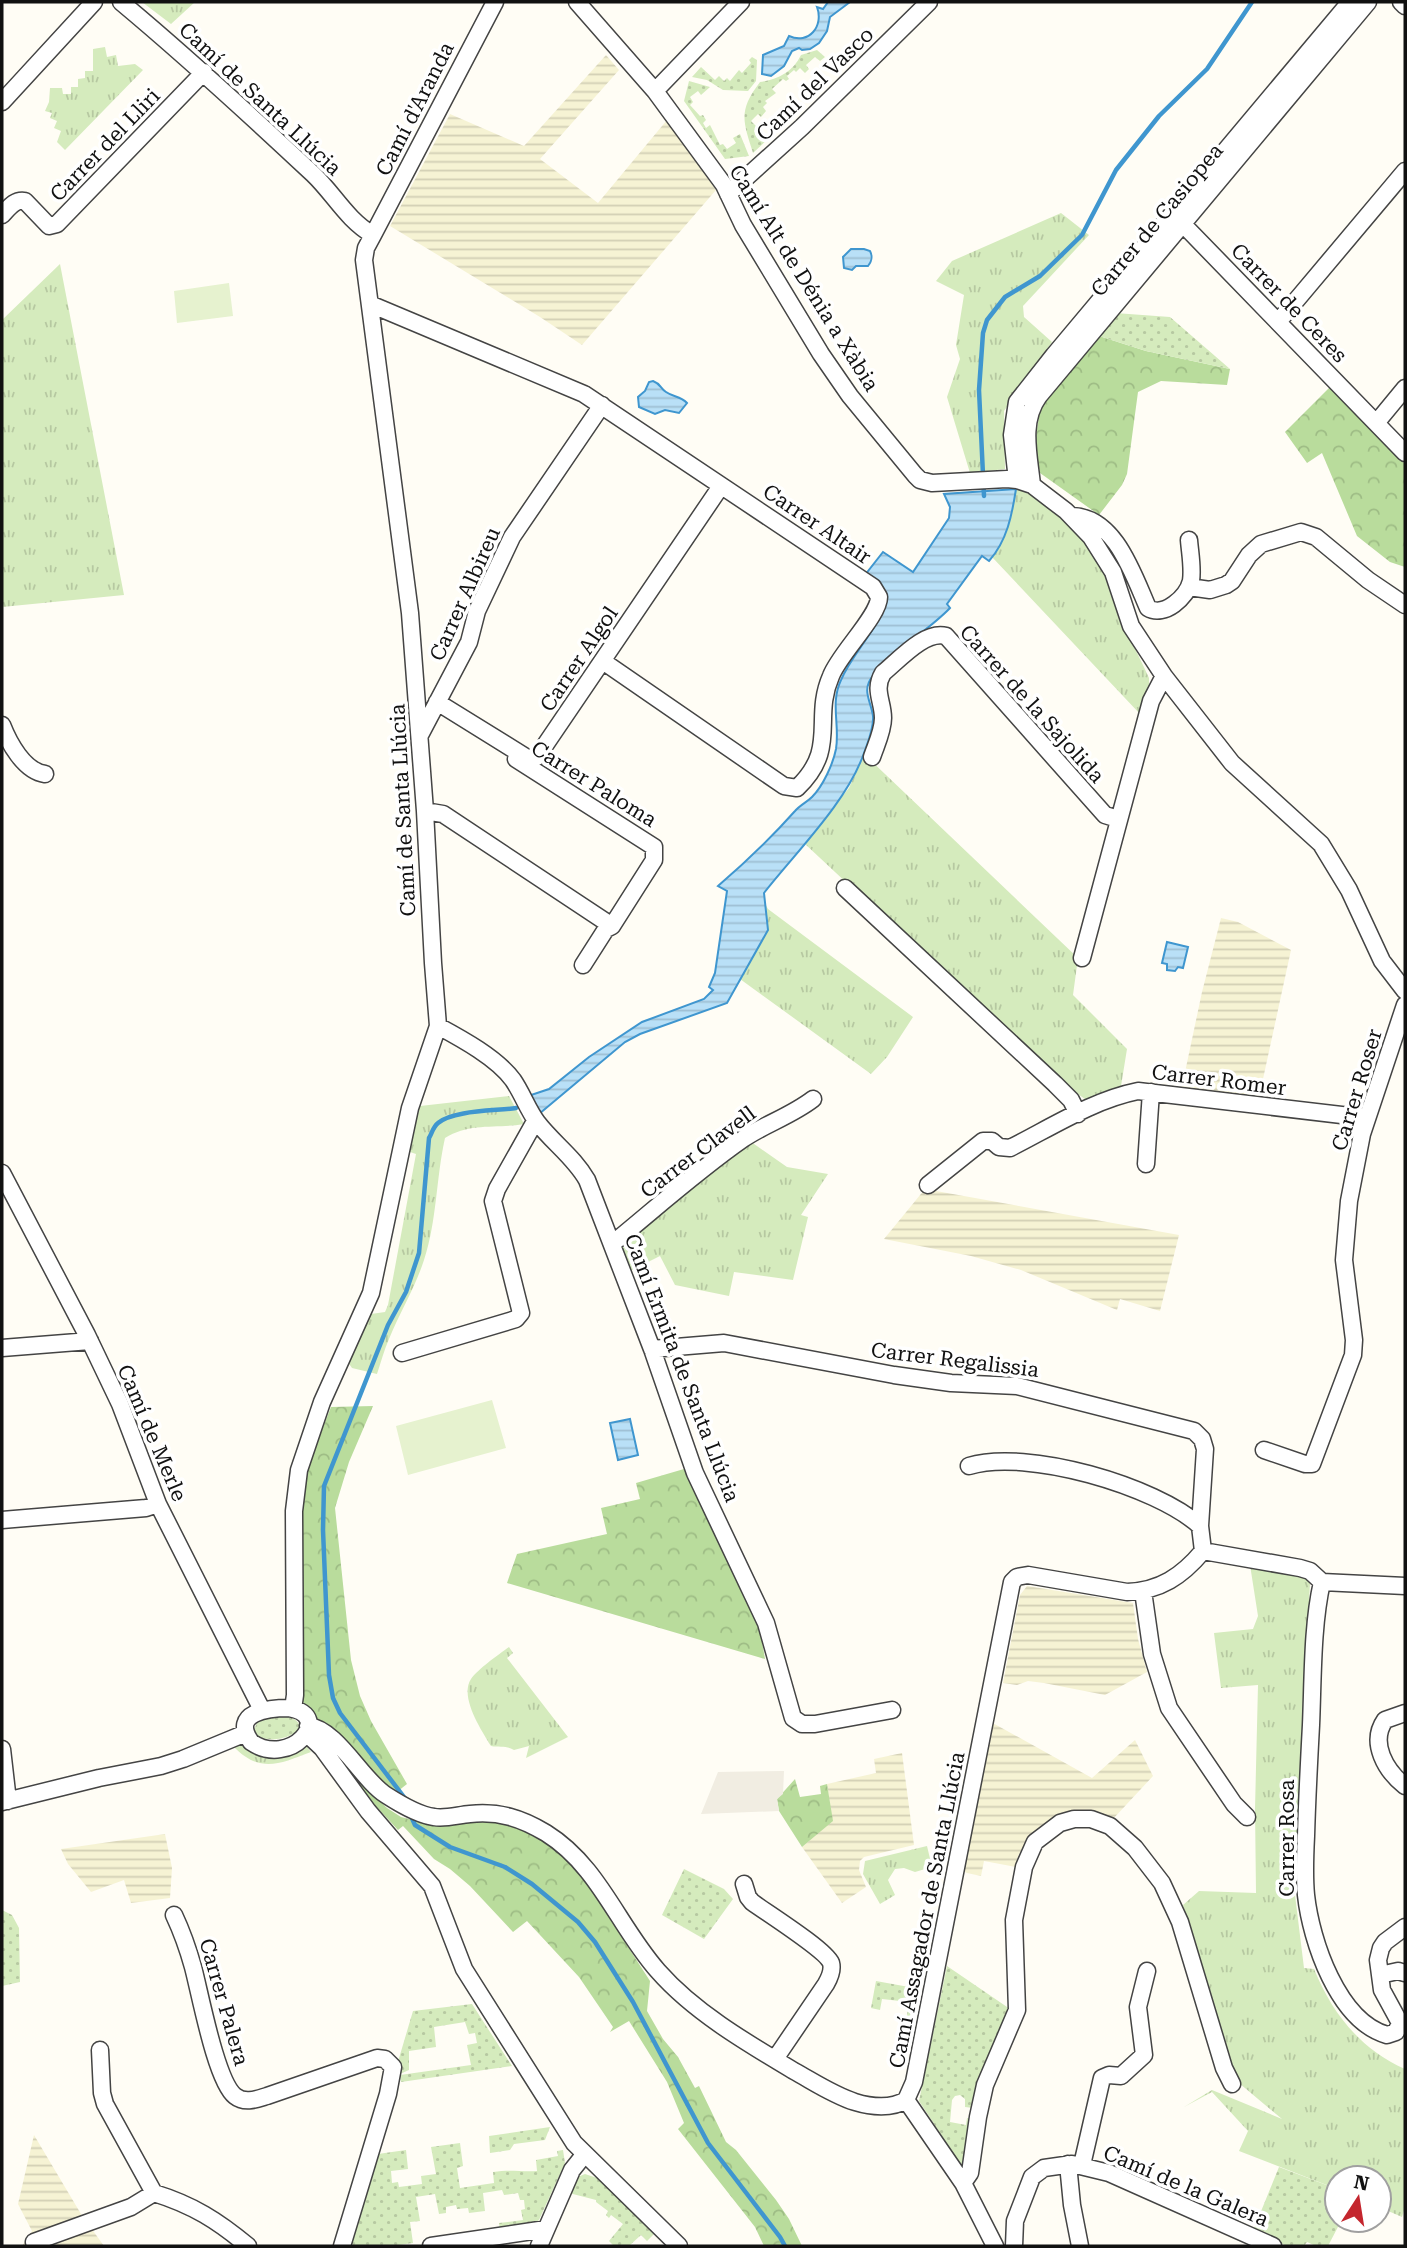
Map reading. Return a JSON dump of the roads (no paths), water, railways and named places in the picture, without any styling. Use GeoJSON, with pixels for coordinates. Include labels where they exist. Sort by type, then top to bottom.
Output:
{"type":"FeatureCollection","features":[{"type":"Feature","properties":{"kind":"street"},"geometry":{"type":"LineString","coordinates":[[3,98],[94,2]]}},
{"type":"Feature","properties":{"kind":"street","name":"Camí de Santa Llúcia"},"geometry":{"type":"LineString","coordinates":[[121,2],[204,72],[323,184],[353,223],[373,235],[363,260],[410,613],[438,1026],[410,1108],[370,1293],[322,1402],[296,1485],[293,1709]]}},
{"type":"Feature","properties":{"kind":"street","name":"Camí d'Aranda"},"geometry":{"type":"LineString","coordinates":[[373,235],[495,2]]}},
{"type":"Feature","properties":{"kind":"street","name":"Camí Alt de Dénia a Xàbia"},"geometry":{"type":"LineString","coordinates":[[577,2],[655,91],[728,194],[743,225],[821,354],[850,396],[920,480],[932,483],[1019,481]]}},
{"type":"Feature","properties":{"kind":"street"},"geometry":{"type":"LineString","coordinates":[[655,91],[741,2]]}},
{"type":"Feature","properties":{"kind":"street","name":"Camí del Vasco"},"geometry":{"type":"LineString","coordinates":[[728,194],[802,127],[929,2]]}},
{"type":"Feature","properties":{"kind":"street","name":"Carrer de Casiopea"},"geometry":{"type":"LineString","coordinates":[[1019,481],[1031,407],[1177,218],[1350,2]]}},
{"type":"Feature","properties":{"kind":"street","name":"Carrer de Casiopea"},"geometry":{"type":"LineString","coordinates":[[1177,218],[1368,2]]}},
{"type":"Feature","properties":{"kind":"street"},"geometry":{"type":"LineString","coordinates":[[1401,2],[1405,6]]}},
{"type":"Feature","properties":{"kind":"street","name":"Carrer del Lliri"},"geometry":{"type":"LineString","coordinates":[[2,215],[20,200],[50,226],[57,225],[204,72]]}},
{"type":"Feature","properties":{"kind":"street"},"geometry":{"type":"LineString","coordinates":[[1278,322],[1405,171]]}},
{"type":"Feature","properties":{"kind":"street","name":"Carrer de Ceres"},"geometry":{"type":"LineString","coordinates":[[1177,218],[1405,453]]}},
{"type":"Feature","properties":{"kind":"street","name":"Carrer Altair"},"geometry":{"type":"LineString","coordinates":[[370,304],[564,384],[602,405],[873,587],[879,597],[876,609],[829,678],[823,709],[823,744],[811,770],[797,788],[784,786],[604,662]]}},
{"type":"Feature","properties":{"kind":"street"},"geometry":{"type":"LineString","coordinates":[[1377,422],[1405,388]]}},
{"type":"Feature","properties":{"kind":"street","name":"Carrer Albireu"},"geometry":{"type":"LineString","coordinates":[[420,735],[469,642],[477,611],[512,537],[602,405]]}},
{"type":"Feature","properties":{"kind":"street"},"geometry":{"type":"LineString","coordinates":[[1019,481],[1071,516],[1091,537],[1112,572],[1132,626],[1164,676],[1232,763],[1321,844],[1349,890],[1382,961],[1405,991]]}},
{"type":"Feature","properties":{"kind":"street","name":"Carrer Algol"},"geometry":{"type":"LineString","coordinates":[[435,705],[533,759],[537,757],[721,486]]}},
{"type":"Feature","properties":{"kind":"street"},"geometry":{"type":"LineString","coordinates":[[1071,516],[1085,517],[1115,542],[1148,608],[1154,611],[1166,610],[1189,587],[1189,540]]}},
{"type":"Feature","properties":{"kind":"street"},"geometry":{"type":"LineString","coordinates":[[1189,587],[1210,590],[1226,585],[1261,544],[1301,532],[1315,537],[1368,580],[1405,605]]}},
{"type":"Feature","properties":{"kind":"street","name":"Carrer de la Sajolida"},"geometry":{"type":"LineString","coordinates":[[872,757],[882,726],[882,707],[877,690],[879,679],[927,637],[946,636],[1105,815],[1118,819]]}},
{"type":"Feature","properties":{"kind":"street"},"geometry":{"type":"LineString","coordinates":[[1082,958],[1151,701],[1164,676]]}},
{"type":"Feature","properties":{"kind":"street","name":"Carrer Paloma"},"geometry":{"type":"LineString","coordinates":[[435,705],[654,847],[654,860],[583,965]]}},
{"type":"Feature","properties":{"kind":"street"},"geometry":{"type":"LineString","coordinates":[[2,725],[9,740],[29,767],[45,775]]}},
{"type":"Feature","properties":{"kind":"street"},"geometry":{"type":"LineString","coordinates":[[425,811],[443,814],[611,926]]}},
{"type":"Feature","properties":{"kind":"street"},"geometry":{"type":"LineString","coordinates":[[845,888],[1055,1084],[1071,1100],[1078,1114]]}},
{"type":"Feature","properties":{"kind":"street","name":"Carrer Roser"},"geometry":{"type":"LineString","coordinates":[[1264,1450],[1312,1464],[1353,1355],[1354,1340],[1346,1288],[1344,1247],[1356,1158],[1405,1005]]}},
{"type":"Feature","properties":{"kind":"street","name":"Camí Ermita de Santa Llúcia"},"geometry":{"type":"LineString","coordinates":[[438,1026],[502,1068],[512,1078],[537,1122],[580,1168],[652,1349],[695,1473],[766,1623],[793,1718],[798,1723],[815,1724],[892,1710]]}},
{"type":"Feature","properties":{"kind":"street","name":"Carrer Romer"},"geometry":{"type":"LineString","coordinates":[[928,1185],[983,1141],[992,1141],[999,1147],[1010,1147],[1078,1114],[1138,1091],[1367,1118]]}},
{"type":"Feature","properties":{"kind":"street"},"geometry":{"type":"LineString","coordinates":[[1146,1164],[1151,1093]]}},
{"type":"Feature","properties":{"kind":"street","name":"Carrer Clavell"},"geometry":{"type":"LineString","coordinates":[[612,1244],[741,1140],[798,1111],[813,1099]]}},
{"type":"Feature","properties":{"kind":"street"},"geometry":{"type":"LineString","coordinates":[[402,1353],[519,1316],[521,1309],[493,1201],[497,1189],[537,1122]]}},
{"type":"Feature","properties":{"kind":"street","name":"Camí de Merle"},"geometry":{"type":"LineString","coordinates":[[2,1173],[90,1341],[120,1404],[158,1503],[262,1710]]}},
{"type":"Feature","properties":{"kind":"street"},"geometry":{"type":"LineString","coordinates":[[2,1348],[90,1341]]}},
{"type":"Feature","properties":{"kind":"street","name":"Carrer Regalissia"},"geometry":{"type":"LineString","coordinates":[[652,1349],[724,1343],[894,1375],[951,1383],[1017,1386],[1194,1431],[1202,1438],[1205,1449],[1200,1526]]}},
{"type":"Feature","properties":{"kind":"street"},"geometry":{"type":"LineString","coordinates":[[968,1466],[988,1461],[1027,1463],[1085,1474],[1157,1498],[1186,1514],[1200,1526],[1203,1551],[1300,1568],[1310,1571],[1322,1582],[1405,1586]]}},
{"type":"Feature","properties":{"kind":"street"},"geometry":{"type":"LineString","coordinates":[[2,1520],[146,1508],[158,1503]]}},
{"type":"Feature","properties":{"kind":"street","name":"Camí Assagador de Santa Llúcia"},"geometry":{"type":"LineString","coordinates":[[308,1730],[321,1731],[375,1786],[415,1811],[433,1817],[501,1814],[529,1824],[555,1839],[593,1876],[650,1962],[667,1981],[710,2015],[775,2059],[834,2094],[878,2106],[894,2105],[906,2100],[914,2082],[1012,1582],[1017,1577],[1028,1575],[1109,1590],[1143,1591],[1166,1584],[1203,1551]]}},
{"type":"Feature","properties":{"kind":"street","name":"Carrer Rosa"},"geometry":{"type":"LineString","coordinates":[[1322,1582],[1318,1602],[1311,1727],[1306,1895],[1311,1924],[1340,1996],[1362,2022],[1383,2034],[1392,2035],[1400,2023],[1382,1990],[1380,1975]]}},
{"type":"Feature","properties":{"kind":"street"},"geometry":{"type":"LineString","coordinates":[[1143,1591],[1152,1654],[1169,1708],[1234,1804],[1247,1817]]}},
{"type":"Feature","properties":{"kind":"street"},"geometry":{"type":"LineString","coordinates":[[308,1730],[300,1743],[269,1748],[251,1742],[246,1733],[248,1718],[262,1710],[293,1709],[305,1716],[308,1730],[368,1811],[432,1886],[464,1969],[551,2108],[584,2155],[679,2246]]}},
{"type":"Feature","properties":{"kind":"street"},"geometry":{"type":"LineString","coordinates":[[1405,1713],[1385,1720],[1377,1735],[1389,1770],[1405,1786]]}},
{"type":"Feature","properties":{"kind":"street"},"geometry":{"type":"LineString","coordinates":[[2,1749],[5,1801],[161,1766],[246,1733]]}},
{"type":"Feature","properties":{"kind":"street"},"geometry":{"type":"LineString","coordinates":[[963,2183],[970,2173],[985,2085],[1017,2010],[1014,1933],[1024,1867],[1035,1842],[1060,1823],[1074,1819],[1091,1819],[1110,1826],[1135,1848],[1161,1883],[1177,1911],[1224,2068],[1232,2084]]}},
{"type":"Feature","properties":{"kind":"street"},"geometry":{"type":"LineString","coordinates":[[744,1884],[752,1902],[822,1953],[831,1965],[826,1984],[775,2059]]}},
{"type":"Feature","properties":{"kind":"street","name":"Carrer Palera"},"geometry":{"type":"LineString","coordinates":[[174,1915],[186,1942],[225,2080],[238,2098],[253,2101],[377,2058],[390,2062],[393,2074],[342,2246]]}},
{"type":"Feature","properties":{"kind":"street"},"geometry":{"type":"LineString","coordinates":[[1405,1927],[1381,1948],[1378,1960],[1380,1975],[1398,1971],[1405,1973]]}},
{"type":"Feature","properties":{"kind":"street","name":"Camí de la Galera"},"geometry":{"type":"LineString","coordinates":[[1147,1971],[1138,2007],[1144,2055],[1121,2076],[1109,2075],[1102,2078],[1075,2164],[1128,2181],[1273,2246]]}},
{"type":"Feature","properties":{"kind":"street"},"geometry":{"type":"LineString","coordinates":[[100,2050],[105,2104],[154,2193],[188,2205],[217,2221],[248,2246]]}},
{"type":"Feature","properties":{"kind":"street"},"geometry":{"type":"LineString","coordinates":[[906,2100],[963,2183],[995,2246]]}},
{"type":"Feature","properties":{"kind":"street"},"geometry":{"type":"LineString","coordinates":[[539,2246],[572,2171],[584,2155]]}},
{"type":"Feature","properties":{"kind":"street"},"geometry":{"type":"LineString","coordinates":[[1014,2246],[1015,2221],[1032,2177],[1040,2169],[1075,2164],[1072,2205],[1080,2246]]}},
{"type":"Feature","properties":{"kind":"street"},"geometry":{"type":"LineString","coordinates":[[34,2242],[131,2207],[154,2193]]}},
{"type":"Feature","properties":{"kind":"street"},"geometry":{"type":"LineString","coordinates":[[431,2246],[546,2229]]}},
{"type":"Feature","properties":{"kind":"water"},"geometry":{"type":"Polygon","coordinates":[[[828,2],[850,2],[830,17],[827,31],[819,43],[810,49],[799,48],[792,51],[784,66],[771,76],[762,74],[763,55],[784,46],[789,36],[803,38],[813,32],[818,21],[817,7],[823,9],[828,2]]]}},
{"type":"Feature","properties":{"kind":"water"},"geometry":{"type":"Polygon","coordinates":[[[851,249],[870,251],[872,259],[868,266],[856,266],[852,270],[844,268],[843,257],[851,249]]]}},
{"type":"Feature","properties":{"kind":"water"},"geometry":{"type":"Polygon","coordinates":[[[653,381],[666,392],[687,403],[679,413],[665,410],[655,414],[639,407],[638,397],[649,382],[653,381]]]}},
{"type":"Feature","properties":{"kind":"water"},"geometry":{"type":"Polygon","coordinates":[[[1016,489],[1008,527],[989,561],[982,556],[947,604],[950,608],[889,659],[869,681],[867,691],[873,725],[856,771],[834,808],[764,893],[768,930],[727,1003],[640,1034],[625,1042],[539,1114],[528,1096],[549,1089],[589,1057],[642,1022],[704,999],[713,990],[709,987],[715,973],[727,891],[718,886],[812,797],[824,781],[833,761],[837,740],[838,689],[846,670],[877,622],[886,601],[865,575],[883,552],[913,572],[949,518],[950,507],[944,494],[1016,489]]]}},
{"type":"Feature","properties":{"kind":"water"},"geometry":{"type":"Polygon","coordinates":[[[1167,942],[1188,947],[1183,968],[1167,970],[1167,964],[1162,963],[1167,942]]]}},
{"type":"Feature","properties":{"kind":"water"},"geometry":{"type":"Polygon","coordinates":[[[630,1419],[638,1455],[618,1460],[610,1423],[630,1419]]]}},
{"type":"Feature","properties":{"kind":"waterway"},"geometry":{"type":"LineString","coordinates":[[984,496],[979,390],[983,333],[987,320],[1005,297],[1040,276],[1082,235],[1116,170],[1159,116],[1207,69],[1252,2]]}},
{"type":"Feature","properties":{"kind":"waterway"},"geometry":{"type":"LineString","coordinates":[[407,1801],[340,1713],[333,1698],[329,1675],[323,1530],[324,1486],[388,1325],[406,1292],[419,1253],[429,1138],[433,1130],[438,1123],[454,1116],[516,1108]]}},
{"type":"Feature","properties":{"kind":"waterway"},"geometry":{"type":"LineString","coordinates":[[411,1816],[415,1825],[450,1847],[505,1867],[532,1884],[578,1922],[595,1942],[633,2002],[708,2143],[785,2246]]}}]}
